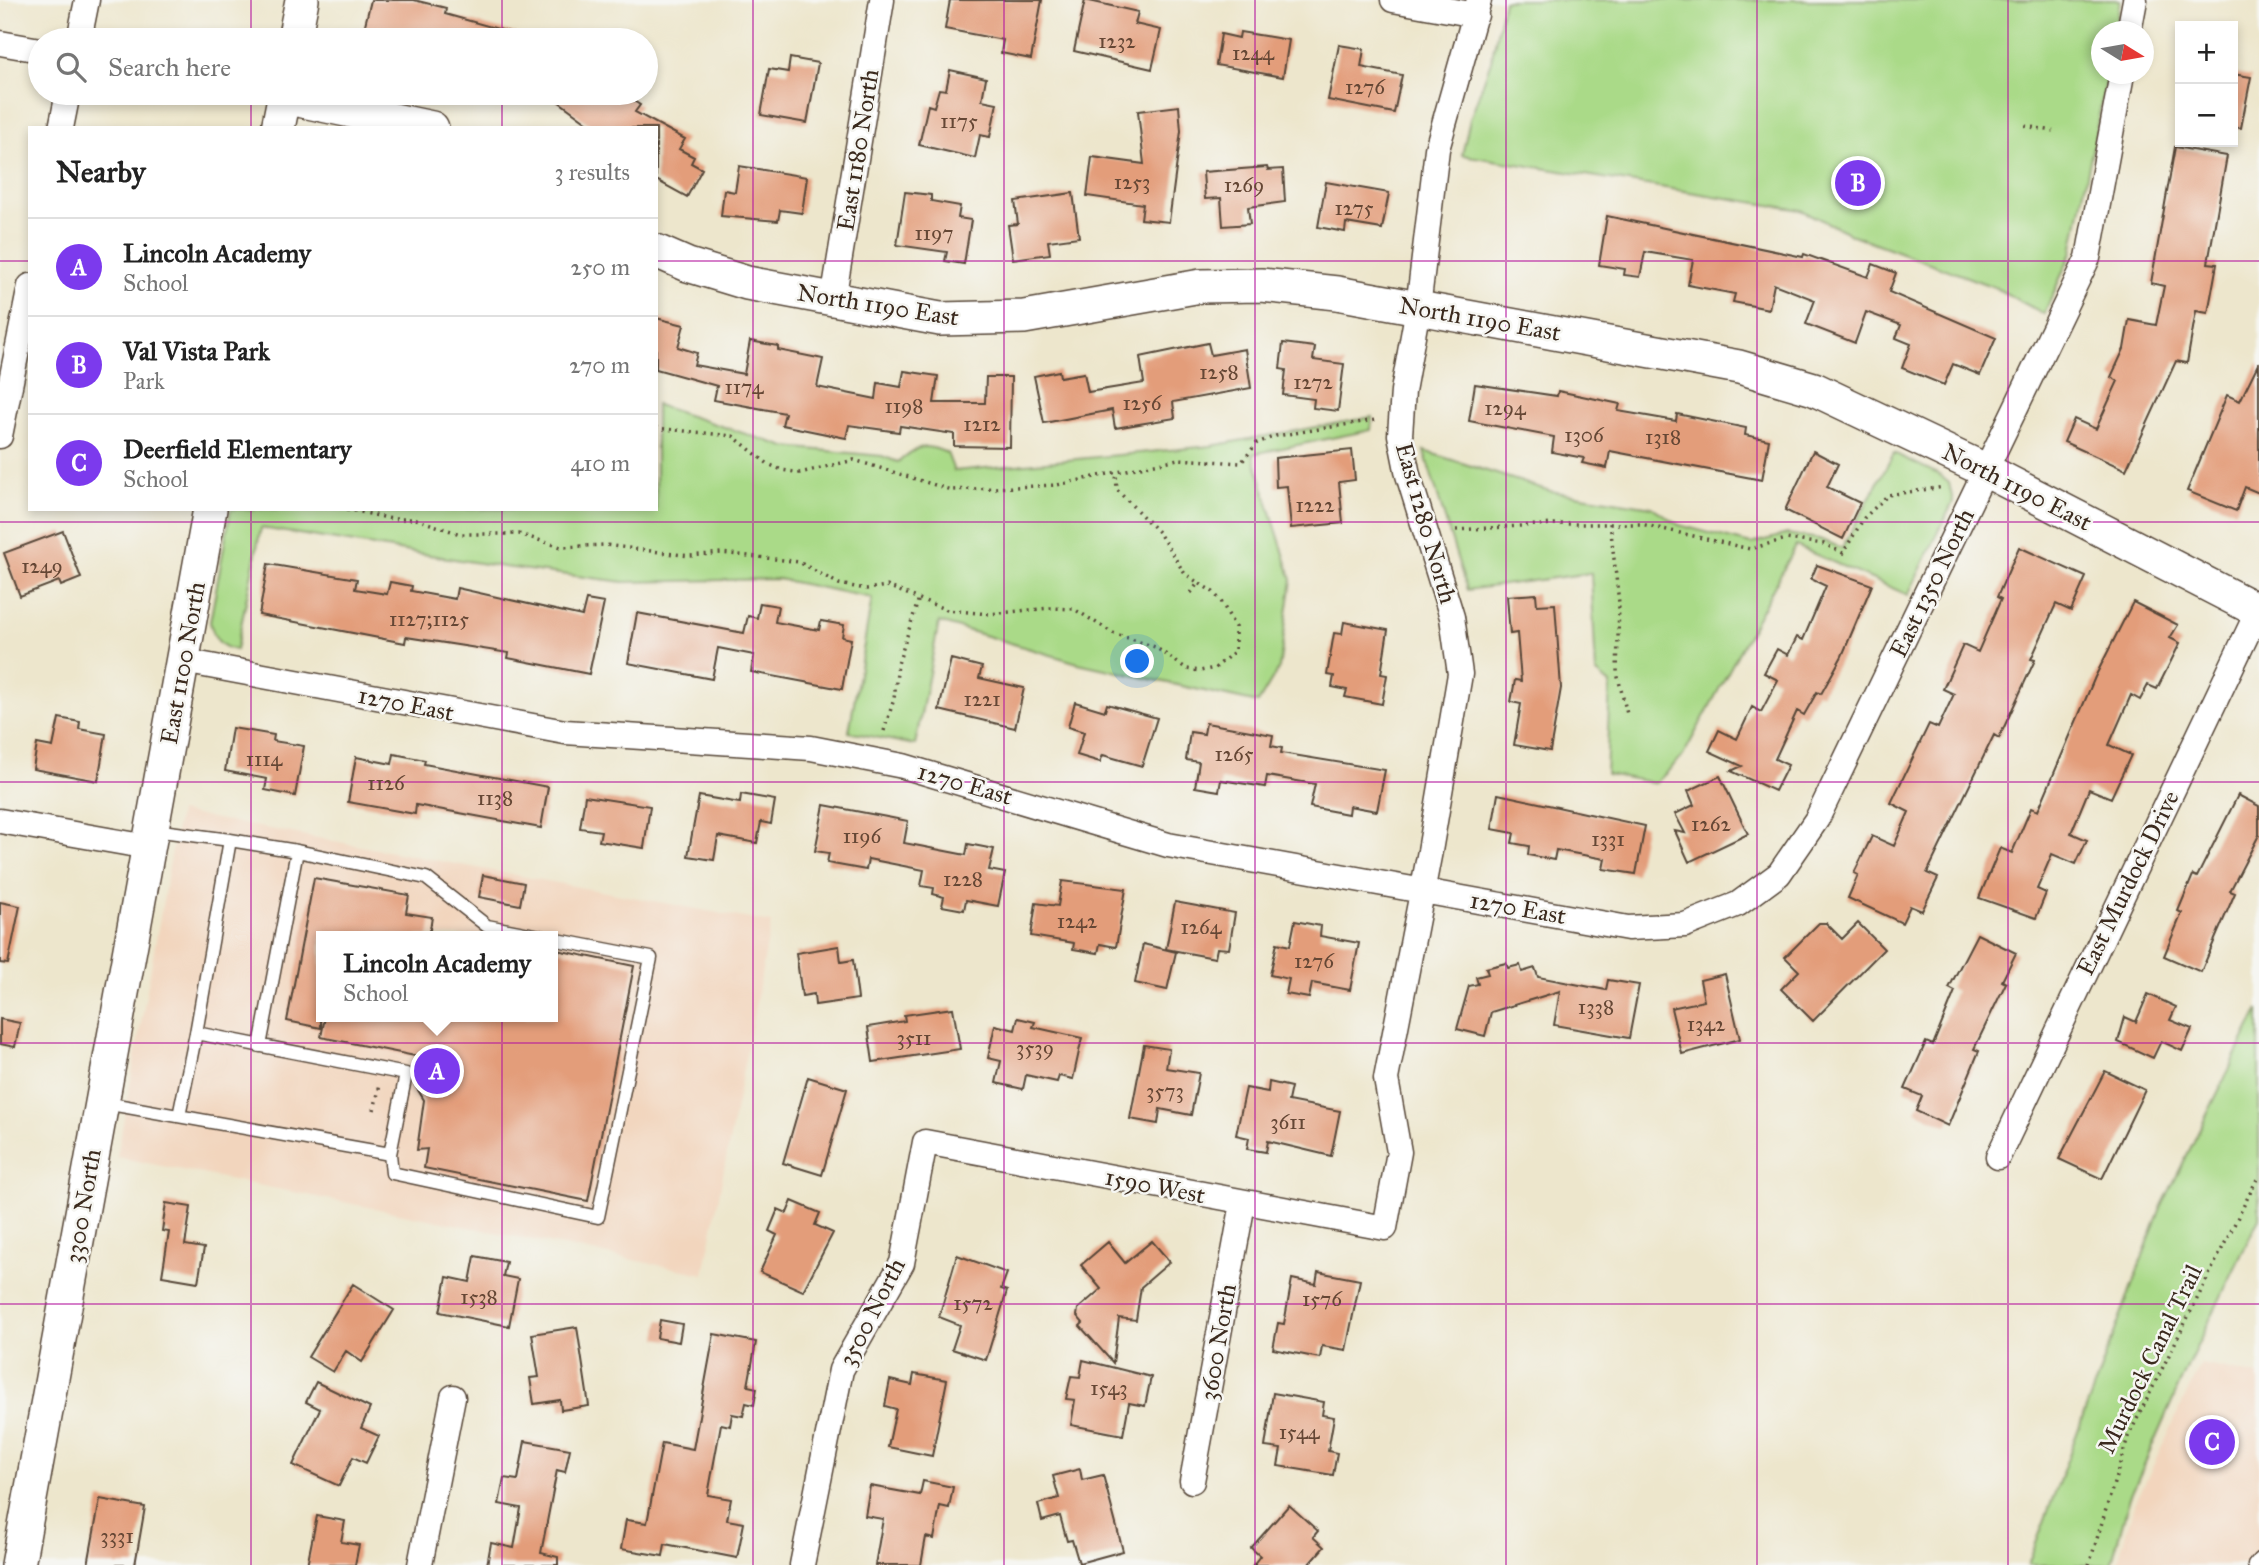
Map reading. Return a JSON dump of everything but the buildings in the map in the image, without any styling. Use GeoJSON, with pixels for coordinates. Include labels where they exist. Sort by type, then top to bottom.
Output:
{"type":"FeatureCollection","features":[{"type":"Feature","properties":{"kind":"street"},"geometry":{"type":"LineString","coordinates":[[81,28],[87,0]]}},
{"type":"Feature","properties":{"kind":"street"},"geometry":{"type":"LineString","coordinates":[[296,28],[302,0]]}},
{"type":"Feature","properties":{"kind":"street","name":"East 1180 North"},"geometry":{"type":"LineString","coordinates":[[834,300],[882,0]]}},
{"type":"Feature","properties":{"kind":"street"},"geometry":{"type":"LineString","coordinates":[[1393,0],[1477,8]]}},
{"type":"Feature","properties":{"kind":"street"},"geometry":{"type":"LineString","coordinates":[[2131,21],[2135,0]]}},
{"type":"Feature","properties":{"kind":"street","name":"East 1280 North"},"geometry":{"type":"LineString","coordinates":[[1385,1228],[1399,1152],[1386,1079],[1423,891],[1460,674],[1452,617],[1408,475],[1400,435],[1403,391],[1418,308],[1437,149],[1477,8]]}},
{"type":"Feature","properties":{"kind":"street"},"geometry":{"type":"LineString","coordinates":[[0,43],[28,48]]}},
{"type":"Feature","properties":{"kind":"street","name":"East 1350 North"},"geometry":{"type":"LineString","coordinates":[[1738,904],[1779,874],[1817,819],[2088,258],[2120,84]]}},
{"type":"Feature","properties":{"kind":"street"},"geometry":{"type":"LineString","coordinates":[[61,126],[66,105]]}},
{"type":"Feature","properties":{"kind":"street"},"geometry":{"type":"LineString","coordinates":[[296,105],[420,126]]}},
{"type":"Feature","properties":{"kind":"street","name":"North 1190 East"},"geometry":{"type":"LineString","coordinates":[[658,252],[688,265],[747,283],[940,318],[982,320],[1024,317],[1154,293],[1231,284],[1299,288],[1739,367],[1814,389],[1987,471],[2259,610]]}},
{"type":"Feature","properties":{"kind":"street"},"geometry":{"type":"LineString","coordinates":[[0,436],[28,296]]}},
{"type":"Feature","properties":{"kind":"street","name":"East 1100 North"},"geometry":{"type":"LineString","coordinates":[[151,831],[210,511]]}},
{"type":"Feature","properties":{"kind":"street","name":"East Murdock Drive"},"geometry":{"type":"LineString","coordinates":[[1997,1157],[2259,610]]}},
{"type":"Feature","properties":{"kind":"street","name":"1270 East"},"geometry":{"type":"LineString","coordinates":[[183,662],[565,732],[811,748],[903,766],[1167,845],[1628,928],[1685,925],[1738,904]]}},
{"type":"Feature","properties":{"kind":"street"},"geometry":{"type":"LineString","coordinates":[[0,821],[151,831]]}},
{"type":"Feature","properties":{"kind":"street","name":"3300 North"},"geometry":{"type":"LineString","coordinates":[[18,1565],[151,831]]}},
{"type":"Feature","properties":{"kind":"street","name":"1590 West"},"geometry":{"type":"LineString","coordinates":[[925,1142],[1385,1228]]}},
{"type":"Feature","properties":{"kind":"street","name":"3500 North"},"geometry":{"type":"LineString","coordinates":[[802,1565],[841,1370],[902,1263],[925,1142]]}},
{"type":"Feature","properties":{"kind":"street","name":"3600 North"},"geometry":{"type":"LineString","coordinates":[[1192,1481],[1243,1203]]}},
{"type":"Feature","properties":{"kind":"street"},"geometry":{"type":"LineString","coordinates":[[420,1565],[453,1397]]}},
{"type":"Feature","properties":{"kind":"lane"},"geometry":{"type":"LineString","coordinates":[[151,831],[297,851],[426,878],[486,926],[513,931]]}},
{"type":"Feature","properties":{"kind":"lane"},"geometry":{"type":"LineString","coordinates":[[179,1116],[230,840]]}},
{"type":"Feature","properties":{"kind":"lane"},"geometry":{"type":"LineString","coordinates":[[260,1046],[297,851]]}},
{"type":"Feature","properties":{"kind":"lane"},"geometry":{"type":"LineString","coordinates":[[196,1033],[406,1074],[390,1154],[392,1173],[598,1217],[651,958],[558,940]]}},
{"type":"Feature","properties":{"kind":"lane"},"geometry":{"type":"LineString","coordinates":[[101,1102],[390,1154]]}},
{"type":"Feature","properties":{"kind":"lane"},"geometry":{"type":"LineString","coordinates":[[2254,1565],[2259,1559]]}},
{"type":"Feature","properties":{"kind":"path"},"geometry":{"type":"LineString","coordinates":[[2025,126],[2053,131]]}},
{"type":"Feature","properties":{"kind":"path"},"geometry":{"type":"LineString","coordinates":[[658,428],[733,436],[768,464],[782,470],[800,473],[853,460],[951,490],[1057,485],[1178,459],[1241,463],[1257,443],[1276,436],[1375,420]]}},
{"type":"Feature","properties":{"kind":"path"},"geometry":{"type":"LineString","coordinates":[[356,511],[392,519],[416,519],[460,534],[519,534],[561,547],[604,545],[690,556],[721,553],[799,562],[839,584],[866,589],[887,586],[947,610],[989,614],[1050,608],[1074,609],[1113,633],[1156,647],[1187,669],[1200,671],[1226,662],[1235,651],[1237,640],[1235,627],[1221,601],[1185,574],[1159,533],[1117,490],[1116,472]]}},
{"type":"Feature","properties":{"kind":"path"},"geometry":{"type":"LineString","coordinates":[[1456,530],[1610,523],[1649,524],[1750,549],[1786,540],[1824,544],[1843,553],[1864,518],[1888,495],[1944,487]]}},
{"type":"Feature","properties":{"kind":"path"},"geometry":{"type":"LineString","coordinates":[[1610,523],[1619,603],[1617,673],[1628,714]]}},
{"type":"Feature","properties":{"kind":"path"},"geometry":{"type":"LineString","coordinates":[[1191,593],[1198,583]]}},
{"type":"Feature","properties":{"kind":"path"},"geometry":{"type":"LineString","coordinates":[[884,731],[894,699],[898,664],[919,598]]}},
{"type":"Feature","properties":{"kind":"path"},"geometry":{"type":"LineString","coordinates":[[374,1110],[383,1070]]}},
{"type":"Feature","properties":{"kind":"path","name":"Murdock Canal Trail"},"geometry":{"type":"LineString","coordinates":[[2089,1565],[2128,1437],[2259,1175]]}},
{"type":"Feature","properties":{"kind":"shaded area"},"geometry":{"type":"Polygon","coordinates":[[[179,812],[771,923],[704,1274],[117,1157],[179,812]]]}},
{"type":"Feature","properties":{"kind":"shaded area"},"geometry":{"type":"Polygon","coordinates":[[[2201,1364],[2259,1376],[2259,1565],[2117,1565],[2133,1508],[2201,1364]]]}},
{"type":"Feature","properties":{"kind":"green space"},"geometry":{"type":"Polygon","coordinates":[[[1504,0],[2120,0],[2117,21],[2091,21],[2091,84],[2105,84],[2072,252],[2044,314],[1994,287],[1853,235],[1801,210],[1462,155],[1470,119],[1491,61],[1504,0]]]}},
{"type":"Feature","properties":{"kind":"green space"},"geometry":{"type":"Polygon","coordinates":[[[658,406],[786,447],[882,456],[898,462],[916,449],[932,448],[947,453],[954,471],[1211,446],[1372,417],[1371,430],[1253,454],[1292,580],[1279,668],[1258,703],[1078,663],[939,622],[915,745],[849,732],[872,598],[778,579],[624,582],[504,567],[261,528],[236,650],[221,644],[210,622],[231,511],[658,511],[658,406]]]}},
{"type":"Feature","properties":{"kind":"green space"},"geometry":{"type":"Polygon","coordinates":[[[1424,451],[1550,491],[1652,507],[1679,525],[1751,544],[1787,534],[1819,539],[1842,548],[1894,453],[1938,474],[1949,483],[1953,502],[1908,595],[1796,546],[1683,756],[1656,783],[1606,774],[1610,684],[1596,672],[1591,573],[1467,590],[1424,451]]]}},
{"type":"Feature","properties":{"kind":"green space"},"geometry":{"type":"Polygon","coordinates":[[[2259,1009],[2259,1218],[2188,1365],[2130,1497],[2111,1565],[2028,1565],[2160,1210],[2259,1009]]]}},
{"type":"Feature","properties":{"kind":"place","name":"Val Vista Park"},"geometry":{"type":"Point","coordinates":[1858,183]}},
{"type":"Feature","properties":{"kind":"place","name":"Lincoln Academy"},"geometry":{"type":"Point","coordinates":[437,1071]}},
{"type":"Feature","properties":{"kind":"place","name":"Deerfield Elementary"},"geometry":{"type":"Point","coordinates":[2212,1442]}}]}
